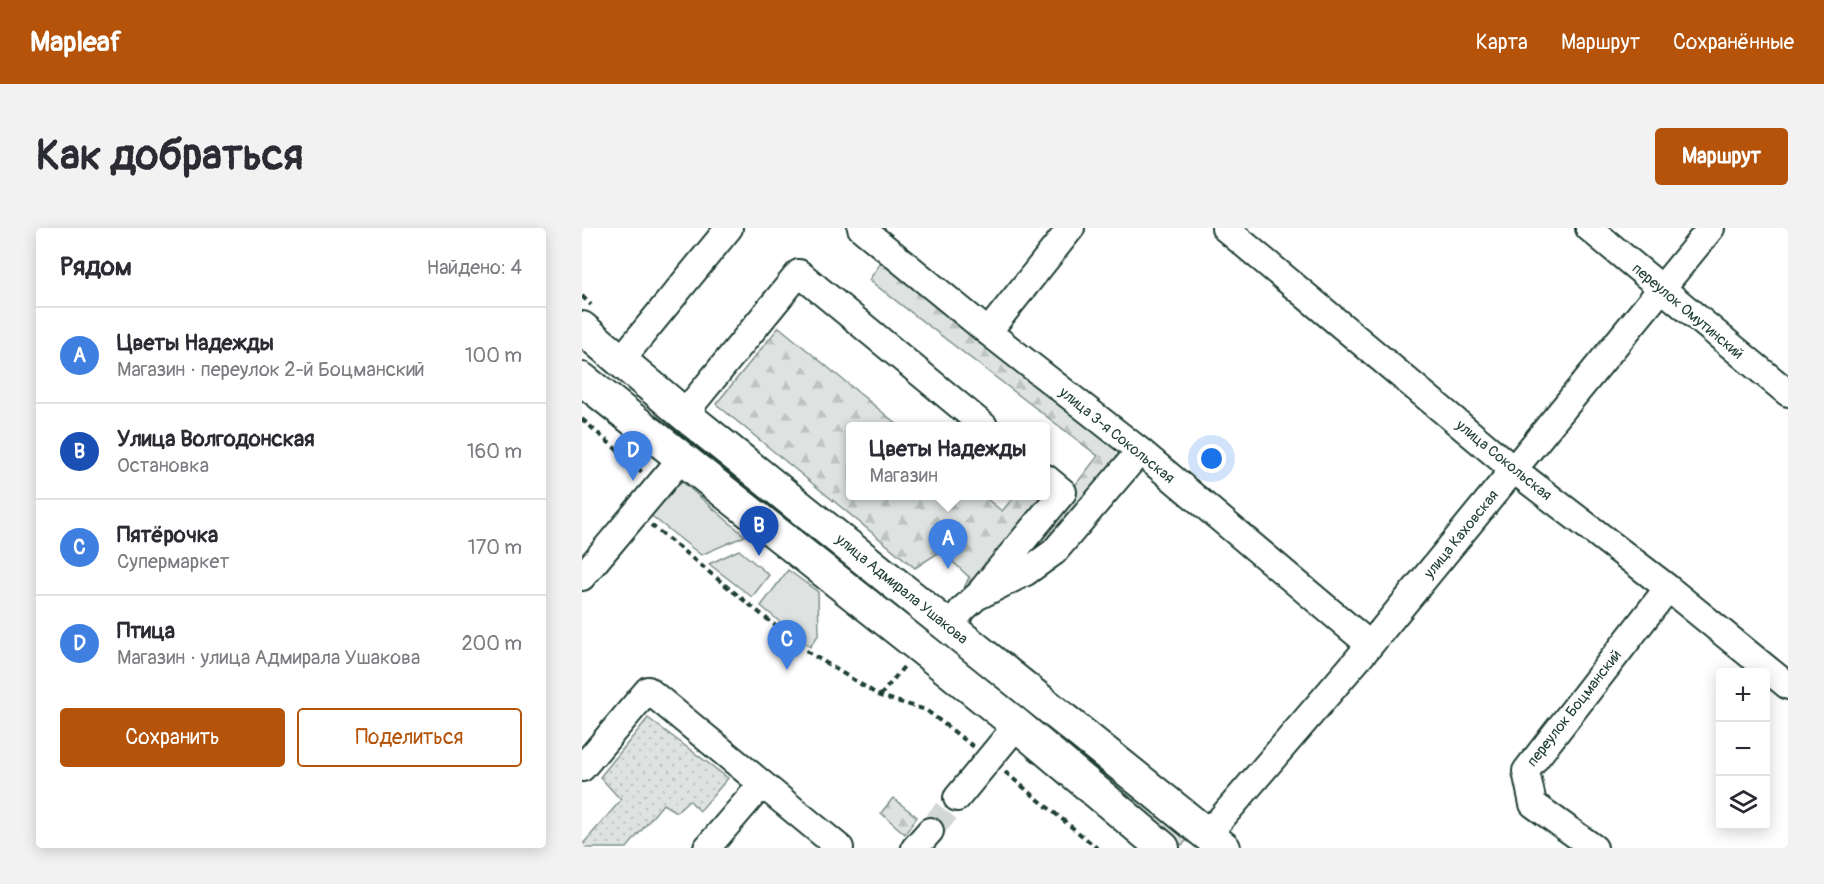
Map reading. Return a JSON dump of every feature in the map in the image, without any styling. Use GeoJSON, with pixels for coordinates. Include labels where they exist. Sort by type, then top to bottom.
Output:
{"type":"FeatureCollection","features":[{"type":"Feature","properties":{"kind":"main road","name":"улица Адмирала Ушакова"},"geometry":{"type":"LineString","coordinates":[[582,328],[1214,840]]}},
{"type":"Feature","properties":{"kind":"main road"},"geometry":{"type":"LineString","coordinates":[[582,379],[1017,724],[1163,848]]}},
{"type":"Feature","properties":{"kind":"main road"},"geometry":{"type":"LineString","coordinates":[[641,427],[675,405]]}},
{"type":"Feature","properties":{"kind":"street"},"geometry":{"type":"LineString","coordinates":[[621,360],[729,228]]}},
{"type":"Feature","properties":{"kind":"street","name":"улица 3-я Сокольская"},"geometry":{"type":"LineString","coordinates":[[861,228],[988,332],[1140,451],[1370,645]]}},
{"type":"Feature","properties":{"kind":"street"},"geometry":{"type":"LineString","coordinates":[[988,332],[1071,228]]}},
{"type":"Feature","properties":{"kind":"street","name":"улица Сокольская"},"geometry":{"type":"LineString","coordinates":[[1225,228],[1514,470],[1668,588],[1788,686]]}},
{"type":"Feature","properties":{"kind":"street","name":"переулок Омутинский"},"geometry":{"type":"LineString","coordinates":[[1589,228],[1788,393]]}},
{"type":"Feature","properties":{"kind":"street","name":"улица Каховская"},"geometry":{"type":"LineString","coordinates":[[1214,840],[1219,821],[1370,645],[1711,228]]}},
{"type":"Feature","properties":{"kind":"street"},"geometry":{"type":"LineString","coordinates":[[675,405],[799,273],[979,422]]}},
{"type":"Feature","properties":{"kind":"street"},"geometry":{"type":"LineString","coordinates":[[976,597],[1026,572],[1054,552],[1140,451]]}},
{"type":"Feature","properties":{"kind":"street"},"geometry":{"type":"LineString","coordinates":[[582,577],[681,459]]}},
{"type":"Feature","properties":{"kind":"street"},"geometry":{"type":"LineString","coordinates":[[950,627],[1063,492],[1050,481]]}},
{"type":"Feature","properties":{"kind":"street","name":"переулок Боцманский"},"geometry":{"type":"LineString","coordinates":[[1594,848],[1533,804],[1526,771],[1668,588]]}},
{"type":"Feature","properties":{"kind":"street"},"geometry":{"type":"LineString","coordinates":[[582,768],[648,690],[840,848]]}},
{"type":"Feature","properties":{"kind":"street"},"geometry":{"type":"LineString","coordinates":[[957,798],[1017,724]]}},
{"type":"Feature","properties":{"kind":"street"},"geometry":{"type":"LineString","coordinates":[[707,848],[762,784]]}},
{"type":"Feature","properties":{"kind":"path"},"geometry":{"type":"LineString","coordinates":[[582,419],[658,486]]}},
{"type":"Feature","properties":{"kind":"path"},"geometry":{"type":"LineString","coordinates":[[637,514],[808,652],[880,696],[926,710],[1097,848]]}},
{"type":"Feature","properties":{"kind":"green space"},"geometry":{"type":"Polygon","coordinates":[[[884,258],[1115,441],[1118,460],[1059,538],[1009,570],[1098,456],[869,280],[884,258]]]}},
{"type":"Feature","properties":{"kind":"green space"},"geometry":{"type":"Polygon","coordinates":[[[779,327],[894,422],[846,422],[846,500],[988,500],[1002,511],[1012,500],[1041,500],[1044,502],[960,597],[969,577],[941,551],[915,568],[716,404],[779,327]]]}},
{"type":"Feature","properties":{"kind":"green space"},"geometry":{"type":"Polygon","coordinates":[[[674,422],[932,628],[926,634],[673,427],[674,422]]]}},
{"type":"Feature","properties":{"kind":"green space"},"geometry":{"type":"Polygon","coordinates":[[[679,479],[745,536],[701,555],[649,514],[679,479]]]}},
{"type":"Feature","properties":{"kind":"green space"},"geometry":{"type":"Polygon","coordinates":[[[739,550],[769,575],[752,597],[709,564],[739,550]]]}},
{"type":"Feature","properties":{"kind":"green space"},"geometry":{"type":"Polygon","coordinates":[[[788,570],[818,592],[819,634],[810,647],[761,606],[788,570]]]}},
{"type":"Feature","properties":{"kind":"green space"},"geometry":{"type":"Polygon","coordinates":[[[944,638],[1189,838],[1182,845],[939,644],[944,638]]]}},
{"type":"Feature","properties":{"kind":"green space"},"geometry":{"type":"Polygon","coordinates":[[[648,718],[728,778],[700,811],[689,800],[676,812],[663,804],[627,848],[582,848],[582,845],[621,800],[600,777],[648,718]]]}},
{"type":"Feature","properties":{"kind":"green space"},"geometry":{"type":"Polygon","coordinates":[[[893,798],[917,817],[905,834],[881,813],[893,798]]]}},
{"type":"Feature","properties":{"kind":"tunnel"},"geometry":{"type":"LineString","coordinates":[[930,831],[957,798]]}},
{"type":"Feature","properties":{"kind":"place","name":"Птица"},"geometry":{"type":"Point","coordinates":[633,481]}},
{"type":"Feature","properties":{"kind":"place","name":"Улица Волгодонская"},"geometry":{"type":"Point","coordinates":[759,556]}},
{"type":"Feature","properties":{"kind":"place","name":"Цветы Надежды"},"geometry":{"type":"Point","coordinates":[948,569]}},
{"type":"Feature","properties":{"kind":"place","name":"Пятёрочка"},"geometry":{"type":"Point","coordinates":[787,670]}}]}
